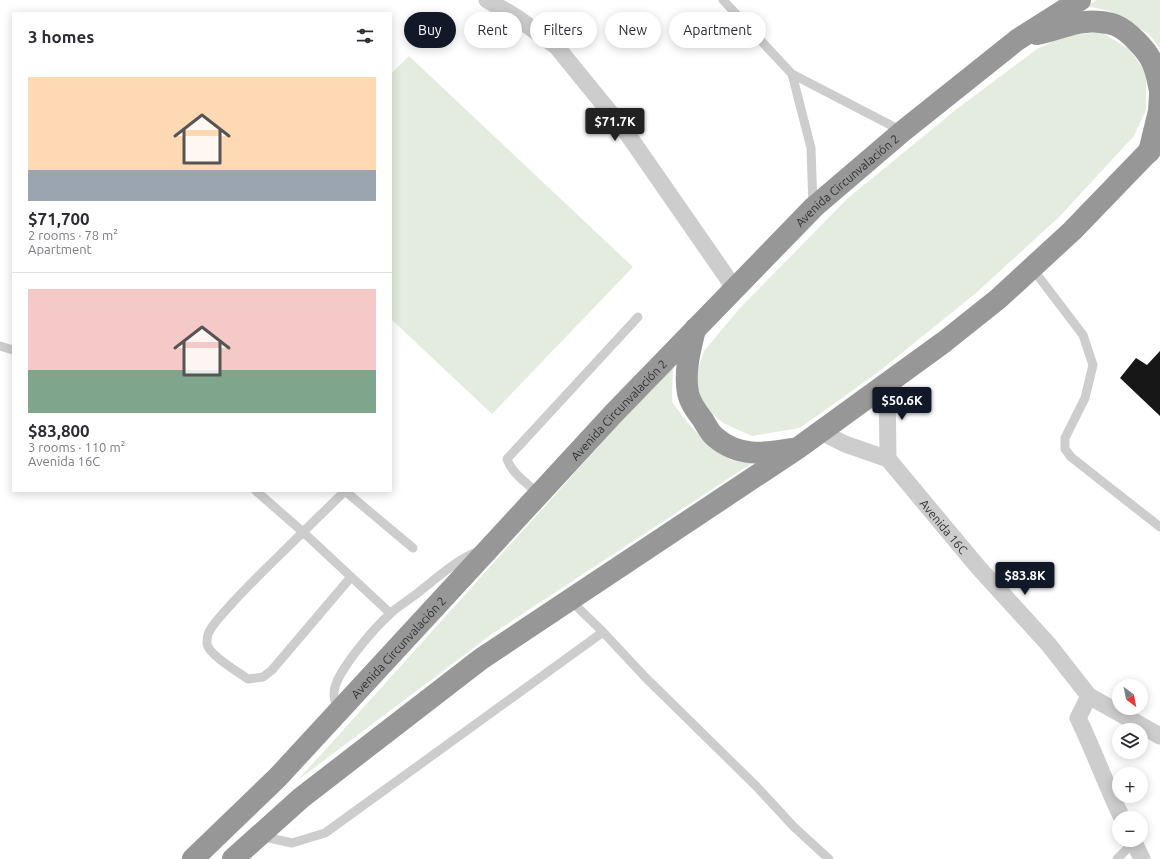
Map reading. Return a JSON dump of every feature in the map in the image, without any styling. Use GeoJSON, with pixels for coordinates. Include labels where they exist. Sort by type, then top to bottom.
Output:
{"type":"FeatureCollection","features":[{"type":"Feature","properties":{"kind":"highway","name":"Avenida Circunvalación 2"},"geometry":{"type":"LineString","coordinates":[[193,859],[278,777],[615,412],[814,207],[903,131],[1017,40],[1080,0]]}},
{"type":"Feature","properties":{"kind":"highway"},"geometry":{"type":"LineString","coordinates":[[1017,40],[1084,22],[1100,22],[1115,25],[1135,40],[1152,62],[1158,76],[1160,91]]}},
{"type":"Feature","properties":{"kind":"highway"},"geometry":{"type":"LineString","coordinates":[[233,859],[301,798],[480,658],[798,448],[887,384],[998,299],[1072,231],[1156,148],[1160,95]]}},
{"type":"Feature","properties":{"kind":"highway"},"geometry":{"type":"LineString","coordinates":[[695,329],[688,359],[686,378],[688,395],[693,406],[714,437],[729,446],[743,451],[766,454],[798,448]]}},
{"type":"Feature","properties":{"kind":"street"},"geometry":{"type":"LineString","coordinates":[[487,0],[556,46],[626,132],[735,289]]}},
{"type":"Feature","properties":{"kind":"street"},"geometry":{"type":"LineString","coordinates":[[821,432],[845,444],[888,459],[887,384]]}},
{"type":"Feature","properties":{"kind":"street","name":"Avenida 16C"},"geometry":{"type":"LineString","coordinates":[[888,459],[978,566],[1049,645],[1089,696],[1160,736]]}},
{"type":"Feature","properties":{"kind":"street"},"geometry":{"type":"LineString","coordinates":[[1089,696],[1078,718],[1090,742],[1119,811]]}},
{"type":"Feature","properties":{"kind":"street"},"geometry":{"type":"LineString","coordinates":[[1136,847],[1142,859]]}},
{"type":"Feature","properties":{"kind":"lane"},"geometry":{"type":"LineString","coordinates":[[723,0],[792,74],[903,131]]}},
{"type":"Feature","properties":{"kind":"lane"},"geometry":{"type":"LineString","coordinates":[[792,74],[810,148],[814,207]]}},
{"type":"Feature","properties":{"kind":"lane"},"geometry":{"type":"LineString","coordinates":[[1032,268],[1083,335],[1093,364],[1085,398],[1065,438],[1065,448],[1071,457],[1160,527]]}},
{"type":"Feature","properties":{"kind":"lane"},"geometry":{"type":"LineString","coordinates":[[539,494],[520,477],[509,464],[508,460],[638,317]]}},
{"type":"Feature","properties":{"kind":"lane"},"geometry":{"type":"LineString","coordinates":[[0,346],[12,350]]}},
{"type":"Feature","properties":{"kind":"lane"},"geometry":{"type":"LineString","coordinates":[[257,492],[303,532],[390,613]]}},
{"type":"Feature","properties":{"kind":"lane"},"geometry":{"type":"LineString","coordinates":[[344,492],[237,598],[209,631],[207,636],[207,644],[214,655],[248,679],[262,677],[272,670],[351,577]]}},
{"type":"Feature","properties":{"kind":"lane"},"geometry":{"type":"LineString","coordinates":[[346,492],[413,548]]}},
{"type":"Feature","properties":{"kind":"lane"},"geometry":{"type":"LineString","coordinates":[[337,712],[333,694],[342,671],[390,613],[465,556],[491,546]]}},
{"type":"Feature","properties":{"kind":"lane"},"geometry":{"type":"LineString","coordinates":[[570,600],[603,632],[645,677],[756,786],[794,827],[829,859]]}},
{"type":"Feature","properties":{"kind":"lane"},"geometry":{"type":"LineString","coordinates":[[259,836],[292,843],[325,833],[603,632]]}},
{"type":"Feature","properties":{"kind":"lane"},"geometry":{"type":"LineString","coordinates":[[1117,859],[1128,847]]}},
{"type":"Feature","properties":{"kind":"shaded area"},"geometry":{"type":"Polygon","coordinates":[[[1097,0],[1160,0],[1160,48],[1149,34],[1109,11],[1087,6],[1097,0]]]}},
{"type":"Feature","properties":{"kind":"shaded area"},"geometry":{"type":"Polygon","coordinates":[[[1101,32],[1130,50],[1146,73],[1146,110],[1134,136],[1058,218],[976,293],[877,373],[800,428],[752,436],[723,423],[702,405],[694,380],[704,351],[740,308],[848,198],[958,108],[1037,49],[1065,36],[1101,32]]]}},
{"type":"Feature","properties":{"kind":"shaded area"},"geometry":{"type":"Polygon","coordinates":[[[409,56],[633,267],[492,414],[392,320],[392,73],[409,56]]]}},
{"type":"Feature","properties":{"kind":"shaded area"},"geometry":{"type":"Polygon","coordinates":[[[673,364],[672,402],[688,423],[706,443],[730,460],[752,463],[492,634],[298,780],[673,364]]]}},
{"type":"Feature","properties":{"kind":"building"},"geometry":{"type":"Polygon","coordinates":[[[1160,351],[1160,416],[1120,378],[1136,358],[1147,365],[1160,351]]]}}]}
